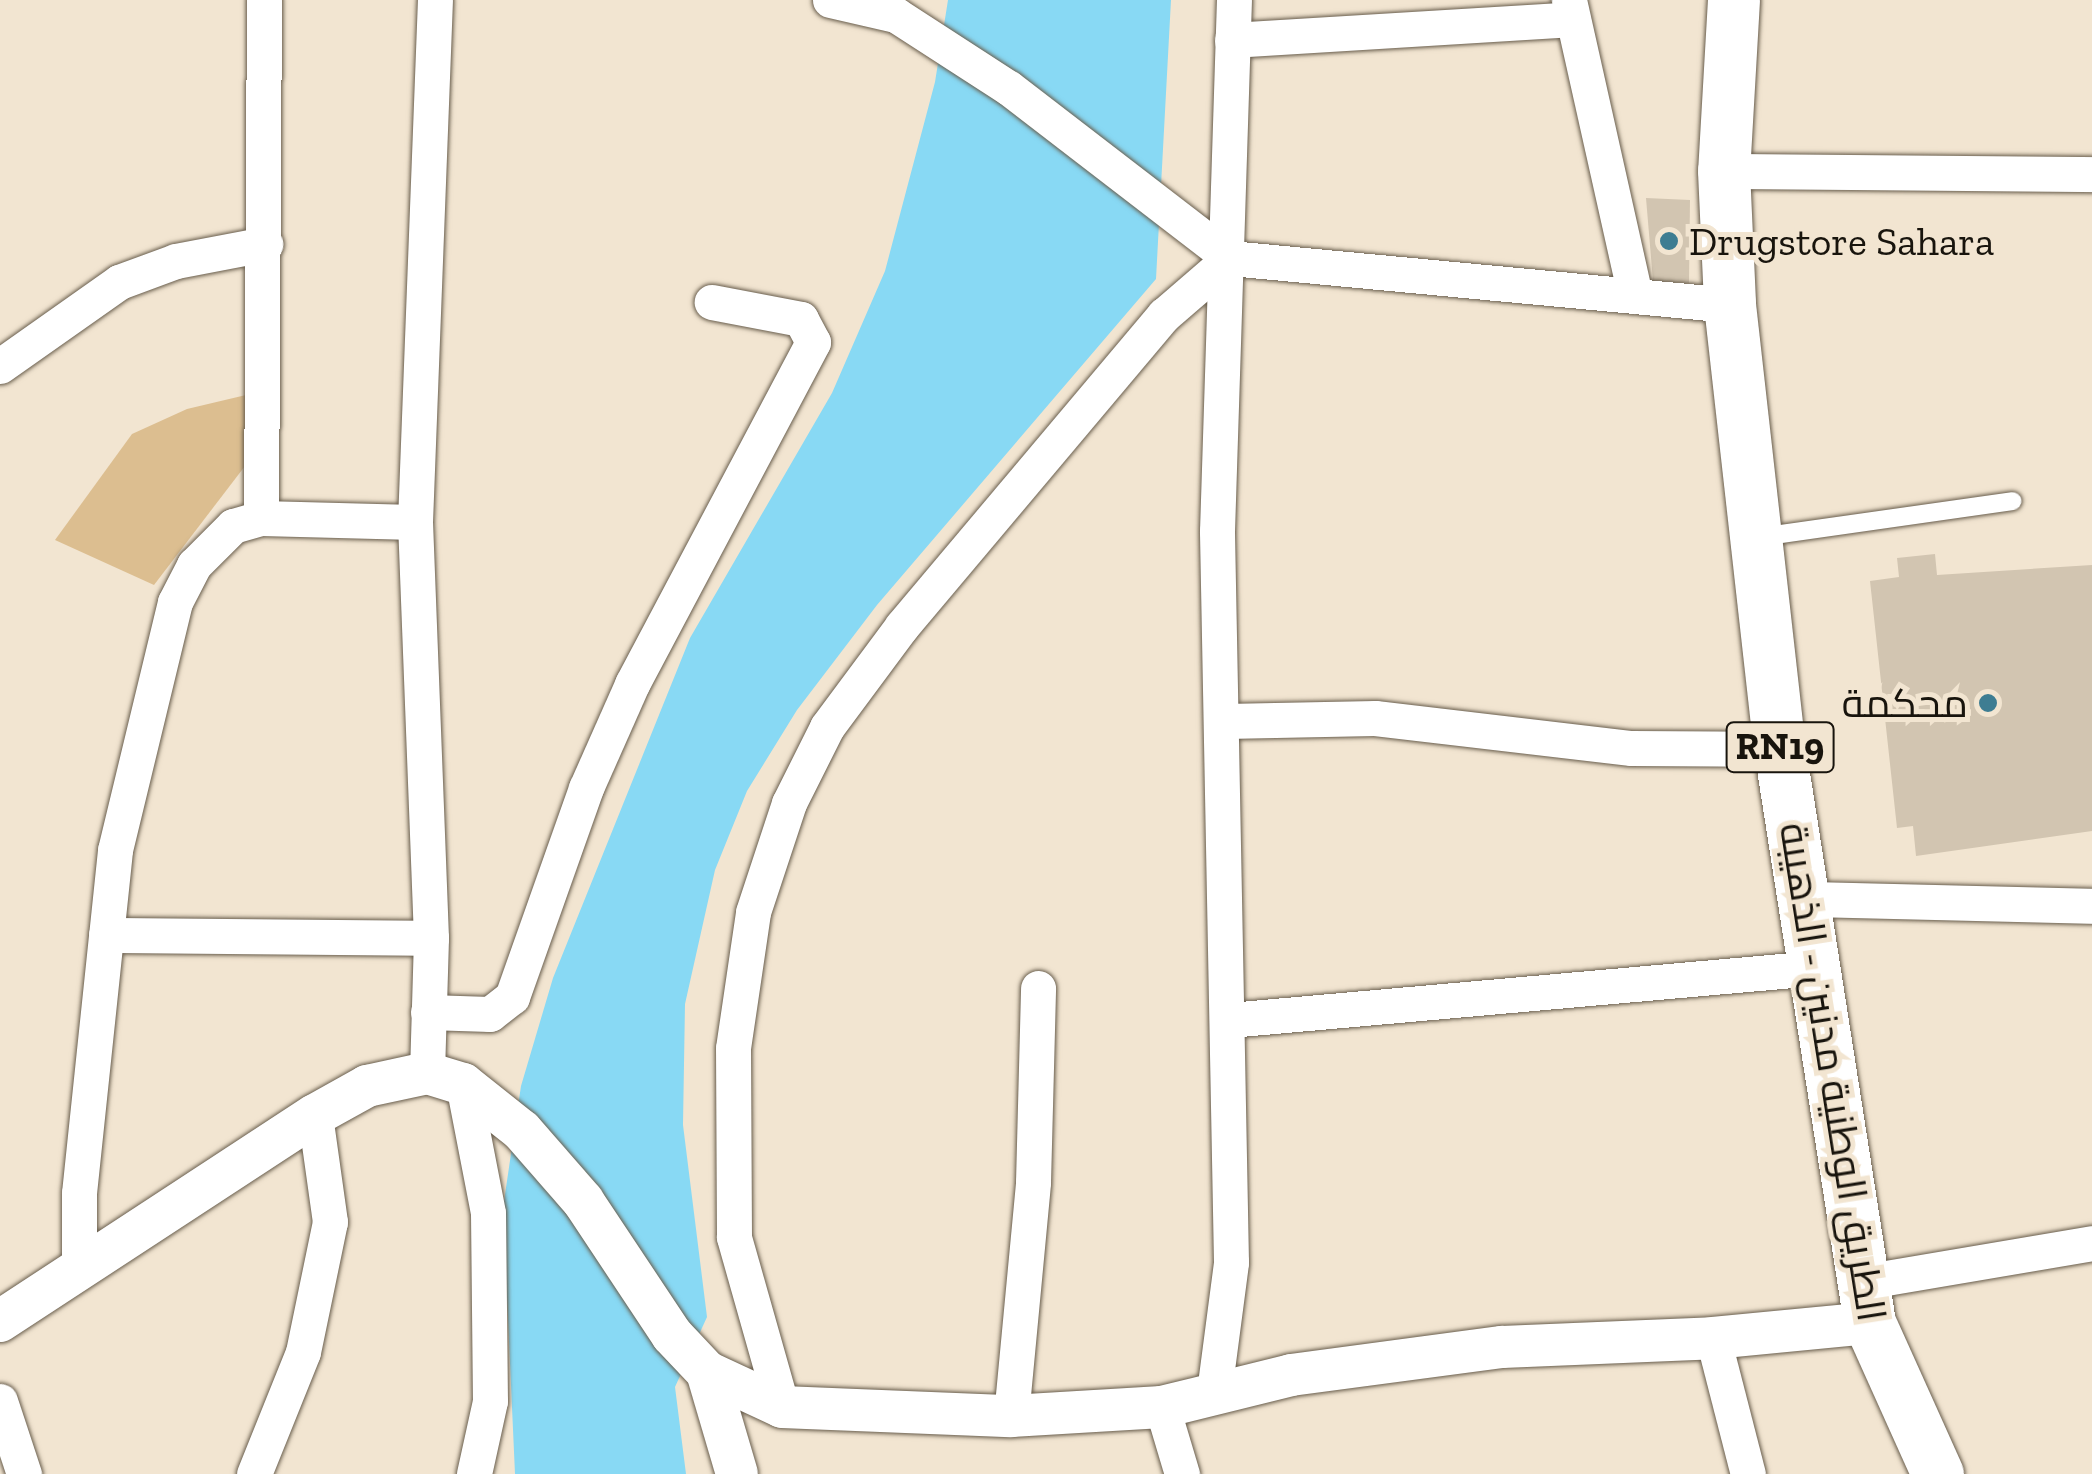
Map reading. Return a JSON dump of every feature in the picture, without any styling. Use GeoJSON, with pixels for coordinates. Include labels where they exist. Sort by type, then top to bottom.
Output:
{"type":"FeatureCollection","features":[{"type":"Feature","properties":{"kind":"main road","name":"الطريق الوطنية مدنين - الذهيبة"},"geometry":{"type":"LineString","coordinates":[[1734,0],[1724,170],[1730,305],[1780,749],[1808,899],[1866,1302],[1938,1474]]}},
{"type":"Feature","properties":{"kind":"street"},"geometry":{"type":"LineString","coordinates":[[262,518],[264,0]]}},
{"type":"Feature","properties":{"kind":"street"},"geometry":{"type":"LineString","coordinates":[[435,0],[415,522],[431,938],[428,1012],[488,1213],[490,1401],[474,1474]]}},
{"type":"Feature","properties":{"kind":"street"},"geometry":{"type":"LineString","coordinates":[[830,0],[897,8],[1009,88],[1230,258],[1730,305]]}},
{"type":"Feature","properties":{"kind":"street"},"geometry":{"type":"LineString","coordinates":[[1214,1392],[1231,1262],[1225,721],[1217,531],[1230,258],[1234,0]]}},
{"type":"Feature","properties":{"kind":"street"},"geometry":{"type":"LineString","coordinates":[[1232,40],[1571,9],[1634,296]]}},
{"type":"Feature","properties":{"kind":"street"},"geometry":{"type":"LineString","coordinates":[[1724,170],[2092,174]]}},
{"type":"Feature","properties":{"kind":"street"},"geometry":{"type":"LineString","coordinates":[[0,366],[119,282],[176,261],[264,244]]}},
{"type":"Feature","properties":{"kind":"street"},"geometry":{"type":"LineString","coordinates":[[782,1407],[734,1237],[733,1048],[753,912],[789,803],[827,728],[902,626],[1164,315],[1230,258]]}},
{"type":"Feature","properties":{"kind":"street"},"geometry":{"type":"LineString","coordinates":[[428,1012],[490,1014],[512,997],[586,788],[632,684],[814,342],[800,319],[712,302]]}},
{"type":"Feature","properties":{"kind":"street"},"geometry":{"type":"LineString","coordinates":[[79,1269],[80,1193],[122,804],[174,602],[214,540],[262,518],[415,522]]}},
{"type":"Feature","properties":{"kind":"street"},"geometry":{"type":"LineString","coordinates":[[1225,721],[1390,719],[1631,748],[1780,749]]}},
{"type":"Feature","properties":{"kind":"street"},"geometry":{"type":"LineString","coordinates":[[1808,899],[2092,906]]}},
{"type":"Feature","properties":{"kind":"street"},"geometry":{"type":"LineString","coordinates":[[106,935],[431,938]]}},
{"type":"Feature","properties":{"kind":"street"},"geometry":{"type":"LineString","coordinates":[[1230,1020],[1815,968]]}},
{"type":"Feature","properties":{"kind":"street"},"geometry":{"type":"LineString","coordinates":[[1011,1416],[1033,1182],[1038,988]]}},
{"type":"Feature","properties":{"kind":"street"},"geometry":{"type":"LineString","coordinates":[[0,1321],[315,1114],[368,1086],[445,1078],[522,1131],[583,1200],[672,1334],[707,1372],[782,1407],[1011,1416],[1162,1408],[1214,1392],[1502,1346],[1713,1338],[2092,1243]]}},
{"type":"Feature","properties":{"kind":"street"},"geometry":{"type":"LineString","coordinates":[[254,1474],[303,1352],[330,1222],[315,1114]]}},
{"type":"Feature","properties":{"kind":"street"},"geometry":{"type":"LineString","coordinates":[[1713,1338],[1748,1474]]}},
{"type":"Feature","properties":{"kind":"street"},"geometry":{"type":"LineString","coordinates":[[707,1372],[737,1474]]}},
{"type":"Feature","properties":{"kind":"street"},"geometry":{"type":"LineString","coordinates":[[0,1401],[24,1474]]}},
{"type":"Feature","properties":{"kind":"street"},"geometry":{"type":"LineString","coordinates":[[1162,1408],[1182,1474]]}},
{"type":"Feature","properties":{"kind":"lane"},"geometry":{"type":"LineString","coordinates":[[1754,538],[2012,501]]}},
{"type":"Feature","properties":{"kind":"shaded area"},"geometry":{"type":"Polygon","coordinates":[[[246,395],[245,466],[154,585],[55,540],[132,434],[187,409],[246,395]]]}},
{"type":"Feature","properties":{"kind":"water"},"geometry":{"type":"Polygon","coordinates":[[[948,0],[1171,0],[1156,279],[877,605],[797,710],[747,791],[715,870],[685,1004],[683,1125],[707,1317],[675,1387],[686,1474],[515,1474],[503,1208],[521,1086],[553,978],[690,638],[832,393],[885,271],[935,82],[948,0]]]}},
{"type":"Feature","properties":{"kind":"building","name":"Drugstore Sahara"},"geometry":{"type":"Polygon","coordinates":[[[1646,198],[1690,200],[1689,283],[1653,281],[1646,198]]]}},
{"type":"Feature","properties":{"kind":"building","name":"محكمة"},"geometry":{"type":"Polygon","coordinates":[[[1935,554],[1937,575],[2092,565],[2092,831],[1916,856],[1913,826],[1897,828],[1870,581],[1899,577],[1897,558],[1935,554]]]}},
{"type":"Feature","properties":{"kind":"place","name":"Drugstore Sahara"},"geometry":{"type":"Point","coordinates":[1669,241]}},
{"type":"Feature","properties":{"kind":"place","name":"محكمة"},"geometry":{"type":"Point","coordinates":[1988,703]}}]}
